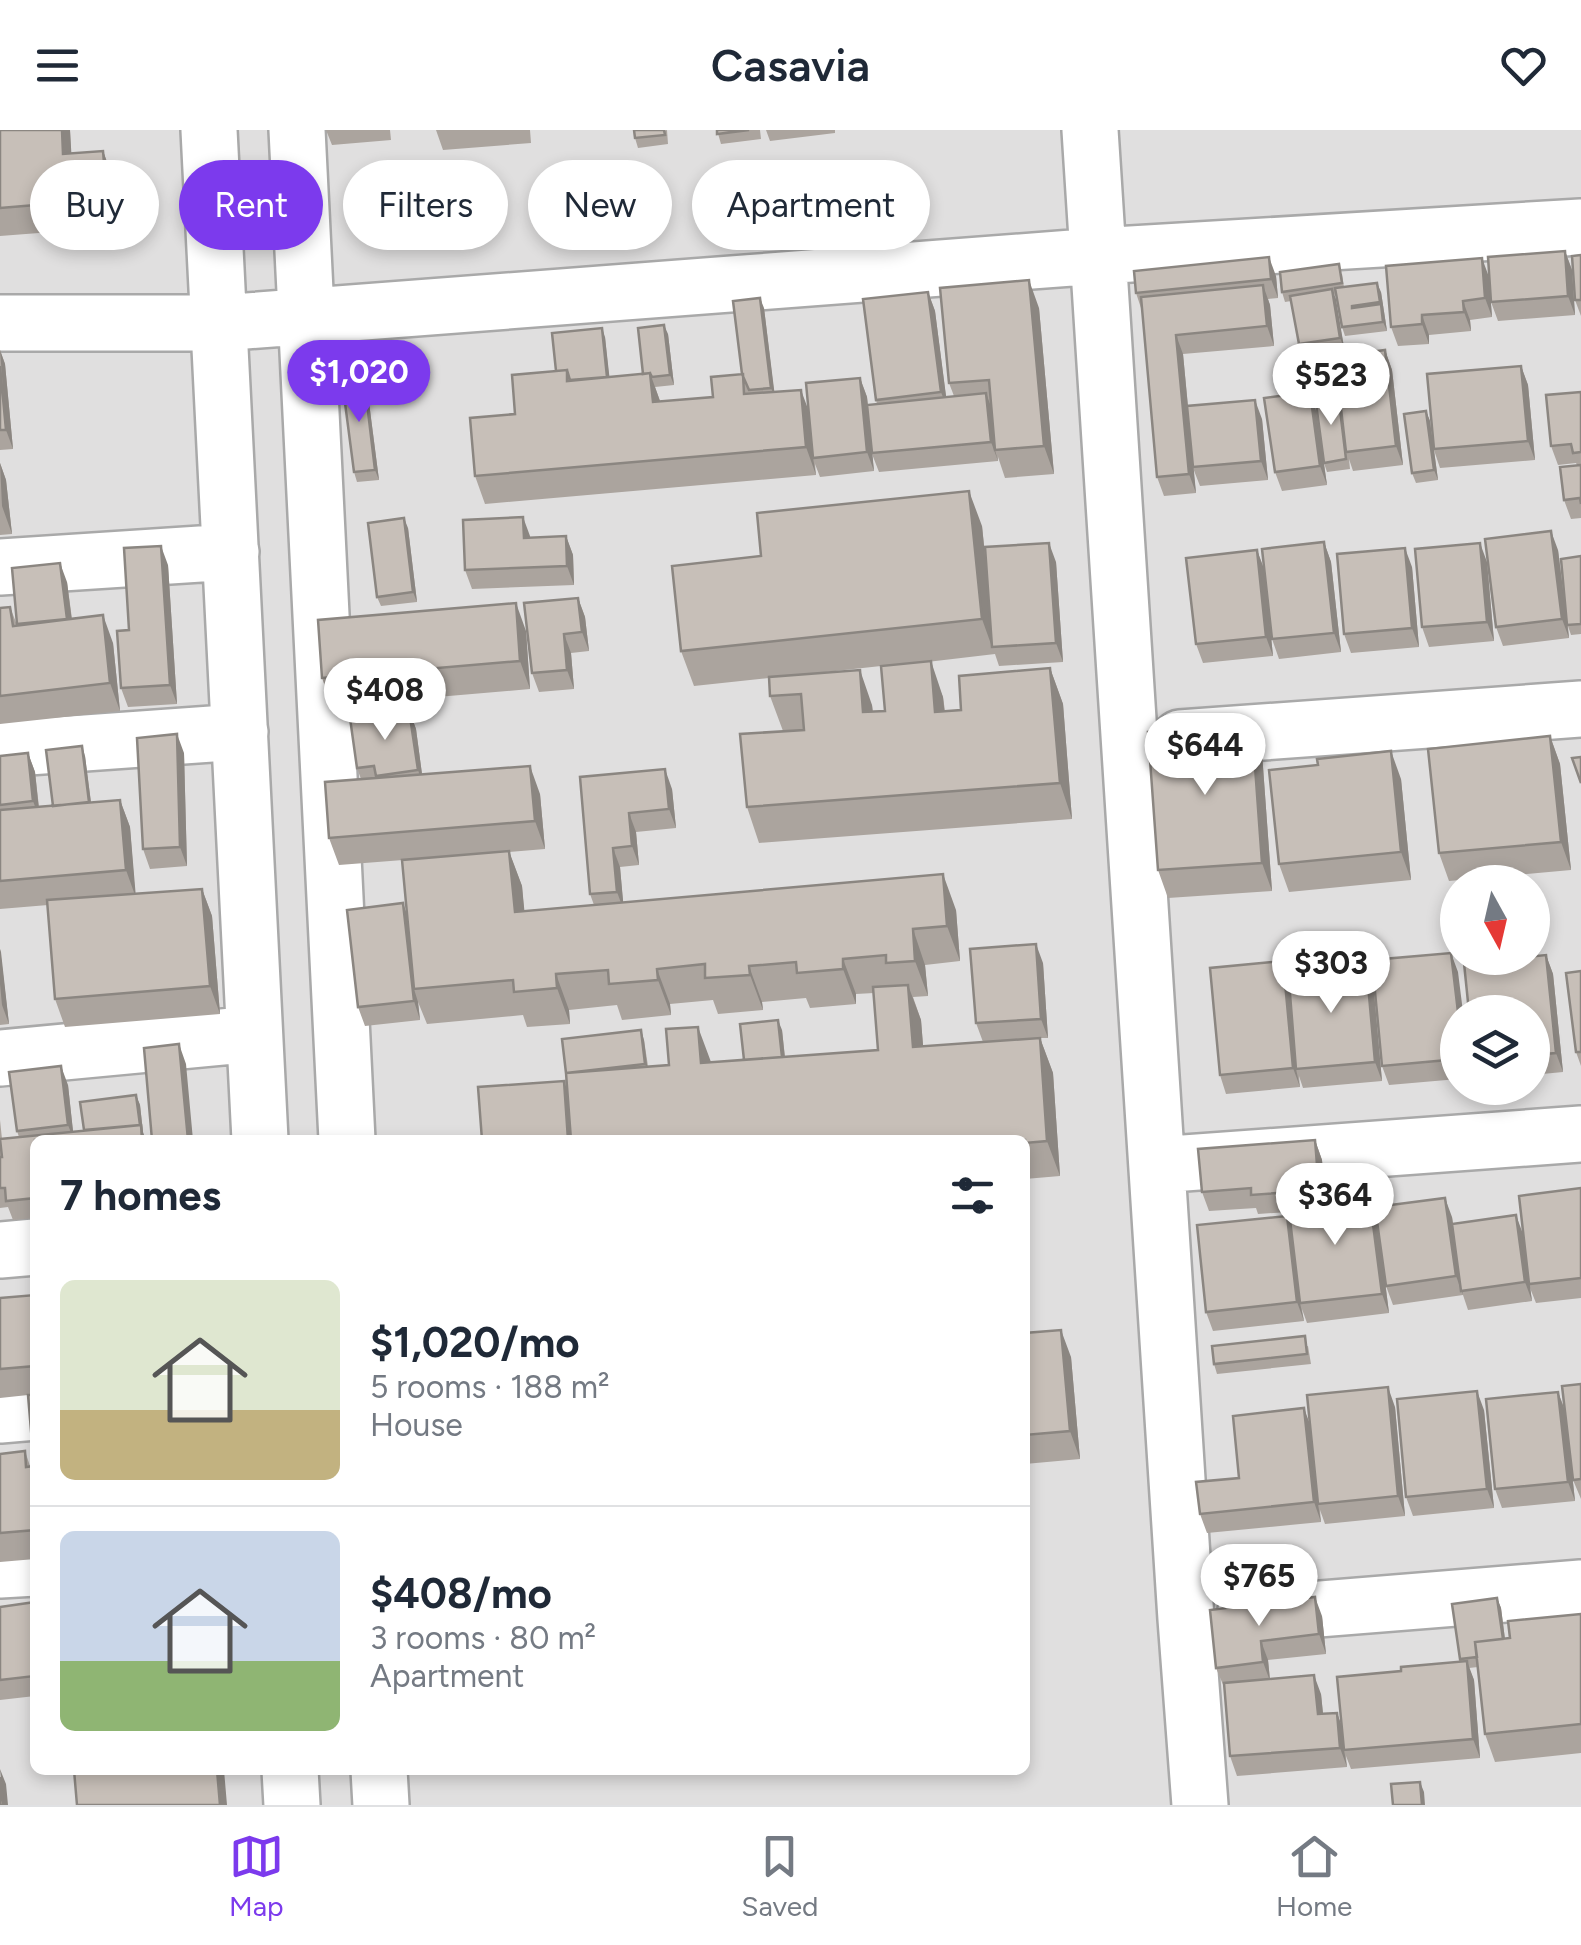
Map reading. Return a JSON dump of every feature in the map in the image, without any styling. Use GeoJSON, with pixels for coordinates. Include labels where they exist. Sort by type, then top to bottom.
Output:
{"type":"FeatureCollection","features":[{"type":"Feature","properties":{"kind":"street"},"geometry":{"type":"LineString","coordinates":[[209,130],[260,1135]]}},
{"type":"Feature","properties":{"kind":"street"},"geometry":{"type":"LineString","coordinates":[[298,130],[348,1135]]}},
{"type":"Feature","properties":{"kind":"street"},"geometry":{"type":"LineString","coordinates":[[1090,130],[1200,1805]]}},
{"type":"Feature","properties":{"kind":"street"},"geometry":{"type":"LineString","coordinates":[[0,323],[220,323],[1098,256],[1581,226]]}},
{"type":"Feature","properties":{"kind":"street"},"geometry":{"type":"LineString","coordinates":[[0,567],[231,552]]}},
{"type":"Feature","properties":{"kind":"street"},"geometry":{"type":"LineString","coordinates":[[1129,742],[1581,709]]}},
{"type":"Feature","properties":{"kind":"street"},"geometry":{"type":"LineString","coordinates":[[0,749],[240,732]]}},
{"type":"Feature","properties":{"kind":"street"},"geometry":{"type":"LineString","coordinates":[[0,1058],[254,1034]]}},
{"type":"Feature","properties":{"kind":"street"},"geometry":{"type":"LineString","coordinates":[[1157,1165],[1581,1134]]}},
{"type":"Feature","properties":{"kind":"street"},"geometry":{"type":"LineString","coordinates":[[0,1250],[30,1247]]}},
{"type":"Feature","properties":{"kind":"street"},"geometry":{"type":"LineString","coordinates":[[0,1415],[30,1412]]}},
{"type":"Feature","properties":{"kind":"street"},"geometry":{"type":"LineString","coordinates":[[0,1570],[30,1568]]}},
{"type":"Feature","properties":{"kind":"street"},"geometry":{"type":"LineString","coordinates":[[1186,1620],[1581,1588]]}},
{"type":"Feature","properties":{"kind":"street"},"geometry":{"type":"LineString","coordinates":[[290,1775],[292,1805]]}},
{"type":"Feature","properties":{"kind":"street"},"geometry":{"type":"LineString","coordinates":[[379,1775],[380,1805]]}},
{"type":"Feature","properties":{"kind":"shaded area"},"geometry":{"type":"Polygon","coordinates":[[[0,130],[1581,130],[1581,1805],[0,1805],[0,130]]]}},
{"type":"Feature","properties":{"kind":"building"},"geometry":{"type":"Polygon","coordinates":[[[0,130],[62,130],[63,154],[103,151],[104,160],[30,160],[30,205],[0,208],[0,130]]]}},
{"type":"Feature","properties":{"kind":"building"},"geometry":{"type":"Polygon","coordinates":[[[634,130],[664,130],[665,135],[635,138],[634,130]]]}},
{"type":"Feature","properties":{"kind":"building"},"geometry":{"type":"Polygon","coordinates":[[[717,130],[749,130],[717,134],[717,130]]]}},
{"type":"Feature","properties":{"kind":"building"},"geometry":{"type":"Polygon","coordinates":[[[1565,251],[1568,296],[1491,302],[1488,257],[1565,251]]]}},
{"type":"Feature","properties":{"kind":"building"},"geometry":{"type":"Polygon","coordinates":[[[1581,255],[1581,300],[1575,300],[1572,256],[1581,255]]]}},
{"type":"Feature","properties":{"kind":"building"},"geometry":{"type":"Polygon","coordinates":[[[1269,257],[1271,279],[1136,293],[1134,271],[1269,257]]]}},
{"type":"Feature","properties":{"kind":"building"},"geometry":{"type":"Polygon","coordinates":[[[1482,258],[1485,298],[1463,301],[1464,312],[1422,315],[1422,324],[1391,327],[1386,266],[1482,258]]]}},
{"type":"Feature","properties":{"kind":"building"},"geometry":{"type":"Polygon","coordinates":[[[1339,264],[1342,283],[1282,292],[1280,272],[1339,264]]]}},
{"type":"Feature","properties":{"kind":"building"},"geometry":{"type":"Polygon","coordinates":[[[1029,280],[1044,446],[995,450],[989,380],[949,383],[940,288],[1029,280]]]}},
{"type":"Feature","properties":{"kind":"building"},"geometry":{"type":"Polygon","coordinates":[[[1377,283],[1380,302],[1352,308],[1381,304],[1383,322],[1342,327],[1335,288],[1377,283]]]}},
{"type":"Feature","properties":{"kind":"building"},"geometry":{"type":"Polygon","coordinates":[[[1263,285],[1267,326],[1176,335],[1189,474],[1157,477],[1141,297],[1263,285]]]}},
{"type":"Feature","properties":{"kind":"building"},"geometry":{"type":"Polygon","coordinates":[[[1332,289],[1340,338],[1299,344],[1290,296],[1332,289]]]}},
{"type":"Feature","properties":{"kind":"building"},"geometry":{"type":"Polygon","coordinates":[[[928,292],[941,392],[876,400],[863,299],[928,292]]]}},
{"type":"Feature","properties":{"kind":"building"},"geometry":{"type":"Polygon","coordinates":[[[760,298],[771,388],[749,390],[742,374],[733,301],[760,298]]]}},
{"type":"Feature","properties":{"kind":"building"},"geometry":{"type":"Polygon","coordinates":[[[664,325],[670,375],[652,377],[650,373],[643,374],[638,328],[664,325]]]}},
{"type":"Feature","properties":{"kind":"building"},"geometry":{"type":"Polygon","coordinates":[[[602,328],[607,377],[570,380],[567,370],[556,371],[552,333],[602,328]]]}},
{"type":"Feature","properties":{"kind":"building"},"geometry":{"type":"Polygon","coordinates":[[[1385,350],[1396,446],[1346,452],[1335,357],[1385,350]]]}},
{"type":"Feature","properties":{"kind":"building"},"geometry":{"type":"Polygon","coordinates":[[[0,366],[6,430],[0,430],[0,366]]]}},
{"type":"Feature","properties":{"kind":"building"},"geometry":{"type":"Polygon","coordinates":[[[1521,366],[1528,441],[1434,449],[1427,374],[1521,366]]]}},
{"type":"Feature","properties":{"kind":"building"},"geometry":{"type":"Polygon","coordinates":[[[567,370],[567,381],[650,373],[653,402],[713,397],[711,377],[743,374],[744,394],[801,390],[806,447],[475,476],[470,418],[515,414],[512,375],[567,370]]]}},
{"type":"Feature","properties":{"kind":"building"},"geometry":{"type":"Polygon","coordinates":[[[364,378],[375,470],[354,472],[342,380],[364,378]]]}},
{"type":"Feature","properties":{"kind":"building"},"geometry":{"type":"Polygon","coordinates":[[[860,378],[867,452],[813,458],[806,383],[860,378]]]}},
{"type":"Feature","properties":{"kind":"building"},"geometry":{"type":"Polygon","coordinates":[[[1310,392],[1320,466],[1275,472],[1264,398],[1310,392]]]}},
{"type":"Feature","properties":{"kind":"building"},"geometry":{"type":"Polygon","coordinates":[[[1581,392],[1581,452],[1573,453],[1571,444],[1551,446],[1546,395],[1581,392]]]}},
{"type":"Feature","properties":{"kind":"building"},"geometry":{"type":"Polygon","coordinates":[[[986,393],[991,442],[872,453],[867,405],[986,393]]]}},
{"type":"Feature","properties":{"kind":"building"},"geometry":{"type":"Polygon","coordinates":[[[1338,393],[1346,459],[1324,463],[1315,396],[1338,393]]]}},
{"type":"Feature","properties":{"kind":"building"},"geometry":{"type":"Polygon","coordinates":[[[1255,400],[1261,461],[1193,467],[1187,406],[1255,400]]]}},
{"type":"Feature","properties":{"kind":"building"},"geometry":{"type":"Polygon","coordinates":[[[1426,411],[1434,470],[1412,473],[1404,414],[1426,411]]]}},
{"type":"Feature","properties":{"kind":"building"},"geometry":{"type":"Polygon","coordinates":[[[1581,465],[1581,504],[1580,498],[1564,500],[1560,467],[1581,465]]]}},
{"type":"Feature","properties":{"kind":"building"},"geometry":{"type":"Polygon","coordinates":[[[969,491],[982,619],[681,651],[672,566],[761,556],[757,513],[969,491]]]}},
{"type":"Feature","properties":{"kind":"building"},"geometry":{"type":"Polygon","coordinates":[[[523,517],[524,538],[566,536],[567,566],[465,570],[463,520],[523,517]]]}},
{"type":"Feature","properties":{"kind":"building"},"geometry":{"type":"Polygon","coordinates":[[[404,518],[413,592],[377,597],[368,523],[404,518]]]}},
{"type":"Feature","properties":{"kind":"building"},"geometry":{"type":"Polygon","coordinates":[[[1551,531],[1562,619],[1496,627],[1485,539],[1551,531]]]}},
{"type":"Feature","properties":{"kind":"building"},"geometry":{"type":"Polygon","coordinates":[[[1324,542],[1334,633],[1272,639],[1262,549],[1324,542]]]}},
{"type":"Feature","properties":{"kind":"building"},"geometry":{"type":"Polygon","coordinates":[[[1049,543],[1056,643],[992,647],[985,547],[1049,543]]]}},
{"type":"Feature","properties":{"kind":"building"},"geometry":{"type":"Polygon","coordinates":[[[1480,543],[1487,622],[1422,627],[1415,549],[1480,543]]]}},
{"type":"Feature","properties":{"kind":"building"},"geometry":{"type":"Polygon","coordinates":[[[161,546],[170,685],[121,688],[117,631],[129,630],[124,548],[161,546]]]}},
{"type":"Feature","properties":{"kind":"building"},"geometry":{"type":"Polygon","coordinates":[[[1405,548],[1412,628],[1344,634],[1337,554],[1405,548]]]}},
{"type":"Feature","properties":{"kind":"building"},"geometry":{"type":"Polygon","coordinates":[[[1257,550],[1266,637],[1196,644],[1186,558],[1257,550]]]}},
{"type":"Feature","properties":{"kind":"building"},"geometry":{"type":"Polygon","coordinates":[[[1581,556],[1581,624],[1567,625],[1561,559],[1581,556]]]}},
{"type":"Feature","properties":{"kind":"building"},"geometry":{"type":"Polygon","coordinates":[[[60,563],[67,619],[17,624],[12,568],[60,563]]]}},
{"type":"Feature","properties":{"kind":"building"},"geometry":{"type":"Polygon","coordinates":[[[578,598],[582,632],[564,634],[567,670],[532,673],[524,603],[578,598]]]}},
{"type":"Feature","properties":{"kind":"building"},"geometry":{"type":"Polygon","coordinates":[[[516,603],[520,661],[322,678],[318,620],[516,603]]]}},
{"type":"Feature","properties":{"kind":"building"},"geometry":{"type":"Polygon","coordinates":[[[10,607],[13,626],[103,615],[110,683],[0,696],[0,608],[10,607]]]}},
{"type":"Feature","properties":{"kind":"building"},"geometry":{"type":"Polygon","coordinates":[[[931,661],[935,712],[961,710],[959,676],[1050,668],[1060,783],[747,807],[740,734],[804,730],[801,694],[770,696],[769,677],[860,670],[863,712],[885,711],[881,666],[931,661]]]}},
{"type":"Feature","properties":{"kind":"building"},"geometry":{"type":"Polygon","coordinates":[[[409,710],[418,770],[376,776],[374,766],[357,768],[350,718],[409,710]]]}},
{"type":"Feature","properties":{"kind":"building"},"geometry":{"type":"Polygon","coordinates":[[[1252,725],[1262,863],[1158,870],[1148,732],[1252,725]]]}},
{"type":"Feature","properties":{"kind":"building"},"geometry":{"type":"Polygon","coordinates":[[[177,734],[180,847],[143,849],[137,738],[177,734]]]}},
{"type":"Feature","properties":{"kind":"building"},"geometry":{"type":"Polygon","coordinates":[[[1550,736],[1561,842],[1439,853],[1428,749],[1550,736]]]}},
{"type":"Feature","properties":{"kind":"building"},"geometry":{"type":"Polygon","coordinates":[[[82,746],[89,802],[53,806],[46,750],[82,746]]]}},
{"type":"Feature","properties":{"kind":"building"},"geometry":{"type":"Polygon","coordinates":[[[1391,751],[1401,852],[1279,864],[1269,770],[1318,765],[1317,759],[1391,751]]]}},
{"type":"Feature","properties":{"kind":"building"},"geometry":{"type":"Polygon","coordinates":[[[28,753],[33,801],[0,805],[0,756],[28,753]]]}},
{"type":"Feature","properties":{"kind":"building"},"geometry":{"type":"Polygon","coordinates":[[[1581,757],[1581,783],[1572,758],[1581,757]]]}},
{"type":"Feature","properties":{"kind":"building"},"geometry":{"type":"Polygon","coordinates":[[[530,766],[535,821],[329,838],[325,782],[530,766]]]}},
{"type":"Feature","properties":{"kind":"building"},"geometry":{"type":"Polygon","coordinates":[[[665,769],[669,809],[629,813],[632,846],[613,848],[617,892],[590,894],[580,777],[665,769]]]}},
{"type":"Feature","properties":{"kind":"building"},"geometry":{"type":"Polygon","coordinates":[[[120,800],[126,870],[0,881],[0,810],[120,800]]]}},
{"type":"Feature","properties":{"kind":"building"},"geometry":{"type":"Polygon","coordinates":[[[509,851],[515,912],[943,874],[947,926],[913,929],[915,961],[886,963],[886,955],[843,959],[843,969],[797,973],[796,962],[749,966],[750,975],[705,978],[705,964],[657,969],[658,980],[609,984],[608,970],[556,974],[557,988],[514,992],[513,980],[414,989],[402,860],[509,851]]]}},
{"type":"Feature","properties":{"kind":"building"},"geometry":{"type":"Polygon","coordinates":[[[202,889],[210,986],[55,999],[47,900],[202,889]]]}},
{"type":"Feature","properties":{"kind":"building"},"geometry":{"type":"Polygon","coordinates":[[[403,903],[414,1001],[358,1007],[347,910],[403,903]]]}},
{"type":"Feature","properties":{"kind":"building"},"geometry":{"type":"Polygon","coordinates":[[[1036,944],[1041,1019],[976,1023],[970,949],[1036,944]]]}},
{"type":"Feature","properties":{"kind":"building"},"geometry":{"type":"Polygon","coordinates":[[[1440,954],[1440,975],[1454,975],[1456,995],[1440,995],[1440,1061],[1382,1066],[1372,960],[1440,954]]]}},
{"type":"Feature","properties":{"kind":"building"},"geometry":{"type":"Polygon","coordinates":[[[1283,961],[1293,1068],[1220,1075],[1210,968],[1283,961]]]}},
{"type":"Feature","properties":{"kind":"building"},"geometry":{"type":"Polygon","coordinates":[[[1366,962],[1375,1062],[1296,1069],[1288,969],[1366,962]]]}},
{"type":"Feature","properties":{"kind":"building"},"geometry":{"type":"Polygon","coordinates":[[[1581,971],[1581,1052],[1576,1052],[1566,973],[1581,971]]]}},
{"type":"Feature","properties":{"kind":"building"},"geometry":{"type":"Polygon","coordinates":[[[1465,975],[1548,975],[1556,1053],[1550,1054],[1550,995],[1467,995],[1465,975]]]}},
{"type":"Feature","properties":{"kind":"building"},"geometry":{"type":"Polygon","coordinates":[[[908,985],[913,1047],[1040,1038],[1047,1141],[1030,1143],[1030,1135],[571,1135],[566,1073],[669,1065],[666,1029],[698,1027],[701,1063],[878,1050],[873,987],[908,985]]]}},
{"type":"Feature","properties":{"kind":"building"},"geometry":{"type":"Polygon","coordinates":[[[778,1020],[782,1057],[744,1060],[740,1024],[778,1020]]]}},
{"type":"Feature","properties":{"kind":"building"},"geometry":{"type":"Polygon","coordinates":[[[641,1030],[645,1064],[566,1073],[562,1039],[641,1030]]]}},
{"type":"Feature","properties":{"kind":"building"},"geometry":{"type":"Polygon","coordinates":[[[179,1044],[188,1135],[152,1135],[144,1048],[179,1044]]]}},
{"type":"Feature","properties":{"kind":"building"},"geometry":{"type":"Polygon","coordinates":[[[61,1066],[68,1125],[17,1131],[9,1072],[61,1066]]]}},
{"type":"Feature","properties":{"kind":"building"},"geometry":{"type":"Polygon","coordinates":[[[564,1081],[568,1135],[482,1135],[478,1087],[564,1081]]]}},
{"type":"Feature","properties":{"kind":"building"},"geometry":{"type":"Polygon","coordinates":[[[136,1095],[140,1125],[84,1130],[80,1102],[136,1095]]]}},
{"type":"Feature","properties":{"kind":"building"},"geometry":{"type":"Polygon","coordinates":[[[141,1125],[142,1135],[40,1135],[141,1125]]]}},
{"type":"Feature","properties":{"kind":"building"},"geometry":{"type":"Polygon","coordinates":[[[30,1136],[30,1199],[6,1201],[5,1188],[0,1188],[0,1139],[30,1136]]]}},
{"type":"Feature","properties":{"kind":"building"},"geometry":{"type":"Polygon","coordinates":[[[1315,1140],[1319,1190],[1251,1195],[1251,1188],[1202,1192],[1198,1149],[1315,1140]]]}},
{"type":"Feature","properties":{"kind":"building"},"geometry":{"type":"Polygon","coordinates":[[[1581,1188],[1581,1278],[1529,1284],[1519,1196],[1581,1188]]]}},
{"type":"Feature","properties":{"kind":"building"},"geometry":{"type":"Polygon","coordinates":[[[1369,1193],[1382,1294],[1300,1303],[1288,1203],[1369,1193]]]}},
{"type":"Feature","properties":{"kind":"building"},"geometry":{"type":"Polygon","coordinates":[[[1445,1198],[1456,1276],[1386,1286],[1375,1207],[1445,1198]]]}},
{"type":"Feature","properties":{"kind":"building"},"geometry":{"type":"Polygon","coordinates":[[[1516,1215],[1525,1282],[1461,1291],[1452,1224],[1516,1215]]]}},
{"type":"Feature","properties":{"kind":"building"},"geometry":{"type":"Polygon","coordinates":[[[1287,1216],[1297,1302],[1206,1312],[1197,1225],[1287,1216]]]}},
{"type":"Feature","properties":{"kind":"building"},"geometry":{"type":"Polygon","coordinates":[[[30,1295],[30,1366],[0,1369],[0,1298],[30,1295]]]}},
{"type":"Feature","properties":{"kind":"building"},"geometry":{"type":"Polygon","coordinates":[[[1061,1330],[1070,1431],[1030,1435],[1030,1333],[1061,1330]]]}},
{"type":"Feature","properties":{"kind":"building"},"geometry":{"type":"Polygon","coordinates":[[[1305,1336],[1307,1354],[1214,1364],[1212,1346],[1305,1336]]]}},
{"type":"Feature","properties":{"kind":"building"},"geometry":{"type":"Polygon","coordinates":[[[1581,1384],[1581,1479],[1573,1480],[1562,1386],[1581,1384]]]}},
{"type":"Feature","properties":{"kind":"building"},"geometry":{"type":"Polygon","coordinates":[[[1388,1387],[1398,1496],[1318,1504],[1307,1395],[1388,1387]]]}},
{"type":"Feature","properties":{"kind":"building"},"geometry":{"type":"Polygon","coordinates":[[[1477,1391],[1487,1489],[1406,1497],[1397,1399],[1477,1391]]]}},
{"type":"Feature","properties":{"kind":"building"},"geometry":{"type":"Polygon","coordinates":[[[1558,1392],[1568,1482],[1495,1489],[1486,1399],[1558,1392]]]}},
{"type":"Feature","properties":{"kind":"building"},"geometry":{"type":"Polygon","coordinates":[[[1304,1408],[1314,1502],[1200,1514],[1196,1482],[1239,1478],[1233,1416],[1304,1408]]]}},
{"type":"Feature","properties":{"kind":"building"},"geometry":{"type":"Polygon","coordinates":[[[25,1451],[26,1467],[30,1466],[30,1530],[0,1533],[0,1454],[25,1451]]]}},
{"type":"Feature","properties":{"kind":"building"},"geometry":{"type":"Polygon","coordinates":[[[1315,1597],[1319,1634],[1261,1641],[1263,1662],[1216,1668],[1210,1610],[1315,1597]]]}},
{"type":"Feature","properties":{"kind":"building"},"geometry":{"type":"Polygon","coordinates":[[[1497,1598],[1503,1639],[1475,1642],[1477,1657],[1460,1659],[1452,1604],[1497,1598]]]}},
{"type":"Feature","properties":{"kind":"building"},"geometry":{"type":"Polygon","coordinates":[[[30,1603],[30,1677],[0,1680],[0,1607],[30,1603]]]}},
{"type":"Feature","properties":{"kind":"building"},"geometry":{"type":"Polygon","coordinates":[[[1581,1614],[1581,1724],[1485,1734],[1475,1642],[1510,1638],[1508,1621],[1581,1614]]]}},
{"type":"Feature","properties":{"kind":"building"},"geometry":{"type":"Polygon","coordinates":[[[1467,1661],[1473,1739],[1344,1750],[1337,1677],[1467,1661]]]}},
{"type":"Feature","properties":{"kind":"building"},"geometry":{"type":"Polygon","coordinates":[[[1314,1675],[1318,1714],[1337,1713],[1340,1748],[1230,1756],[1224,1683],[1314,1675]]]}},
{"type":"Feature","properties":{"kind":"building"},"geometry":{"type":"Polygon","coordinates":[[[74,1775],[217,1775],[220,1805],[77,1805],[74,1775]]]}},
{"type":"Feature","properties":{"kind":"building"},"geometry":{"type":"Polygon","coordinates":[[[1420,1782],[1422,1805],[1393,1805],[1391,1784],[1420,1782]]]}}]}
